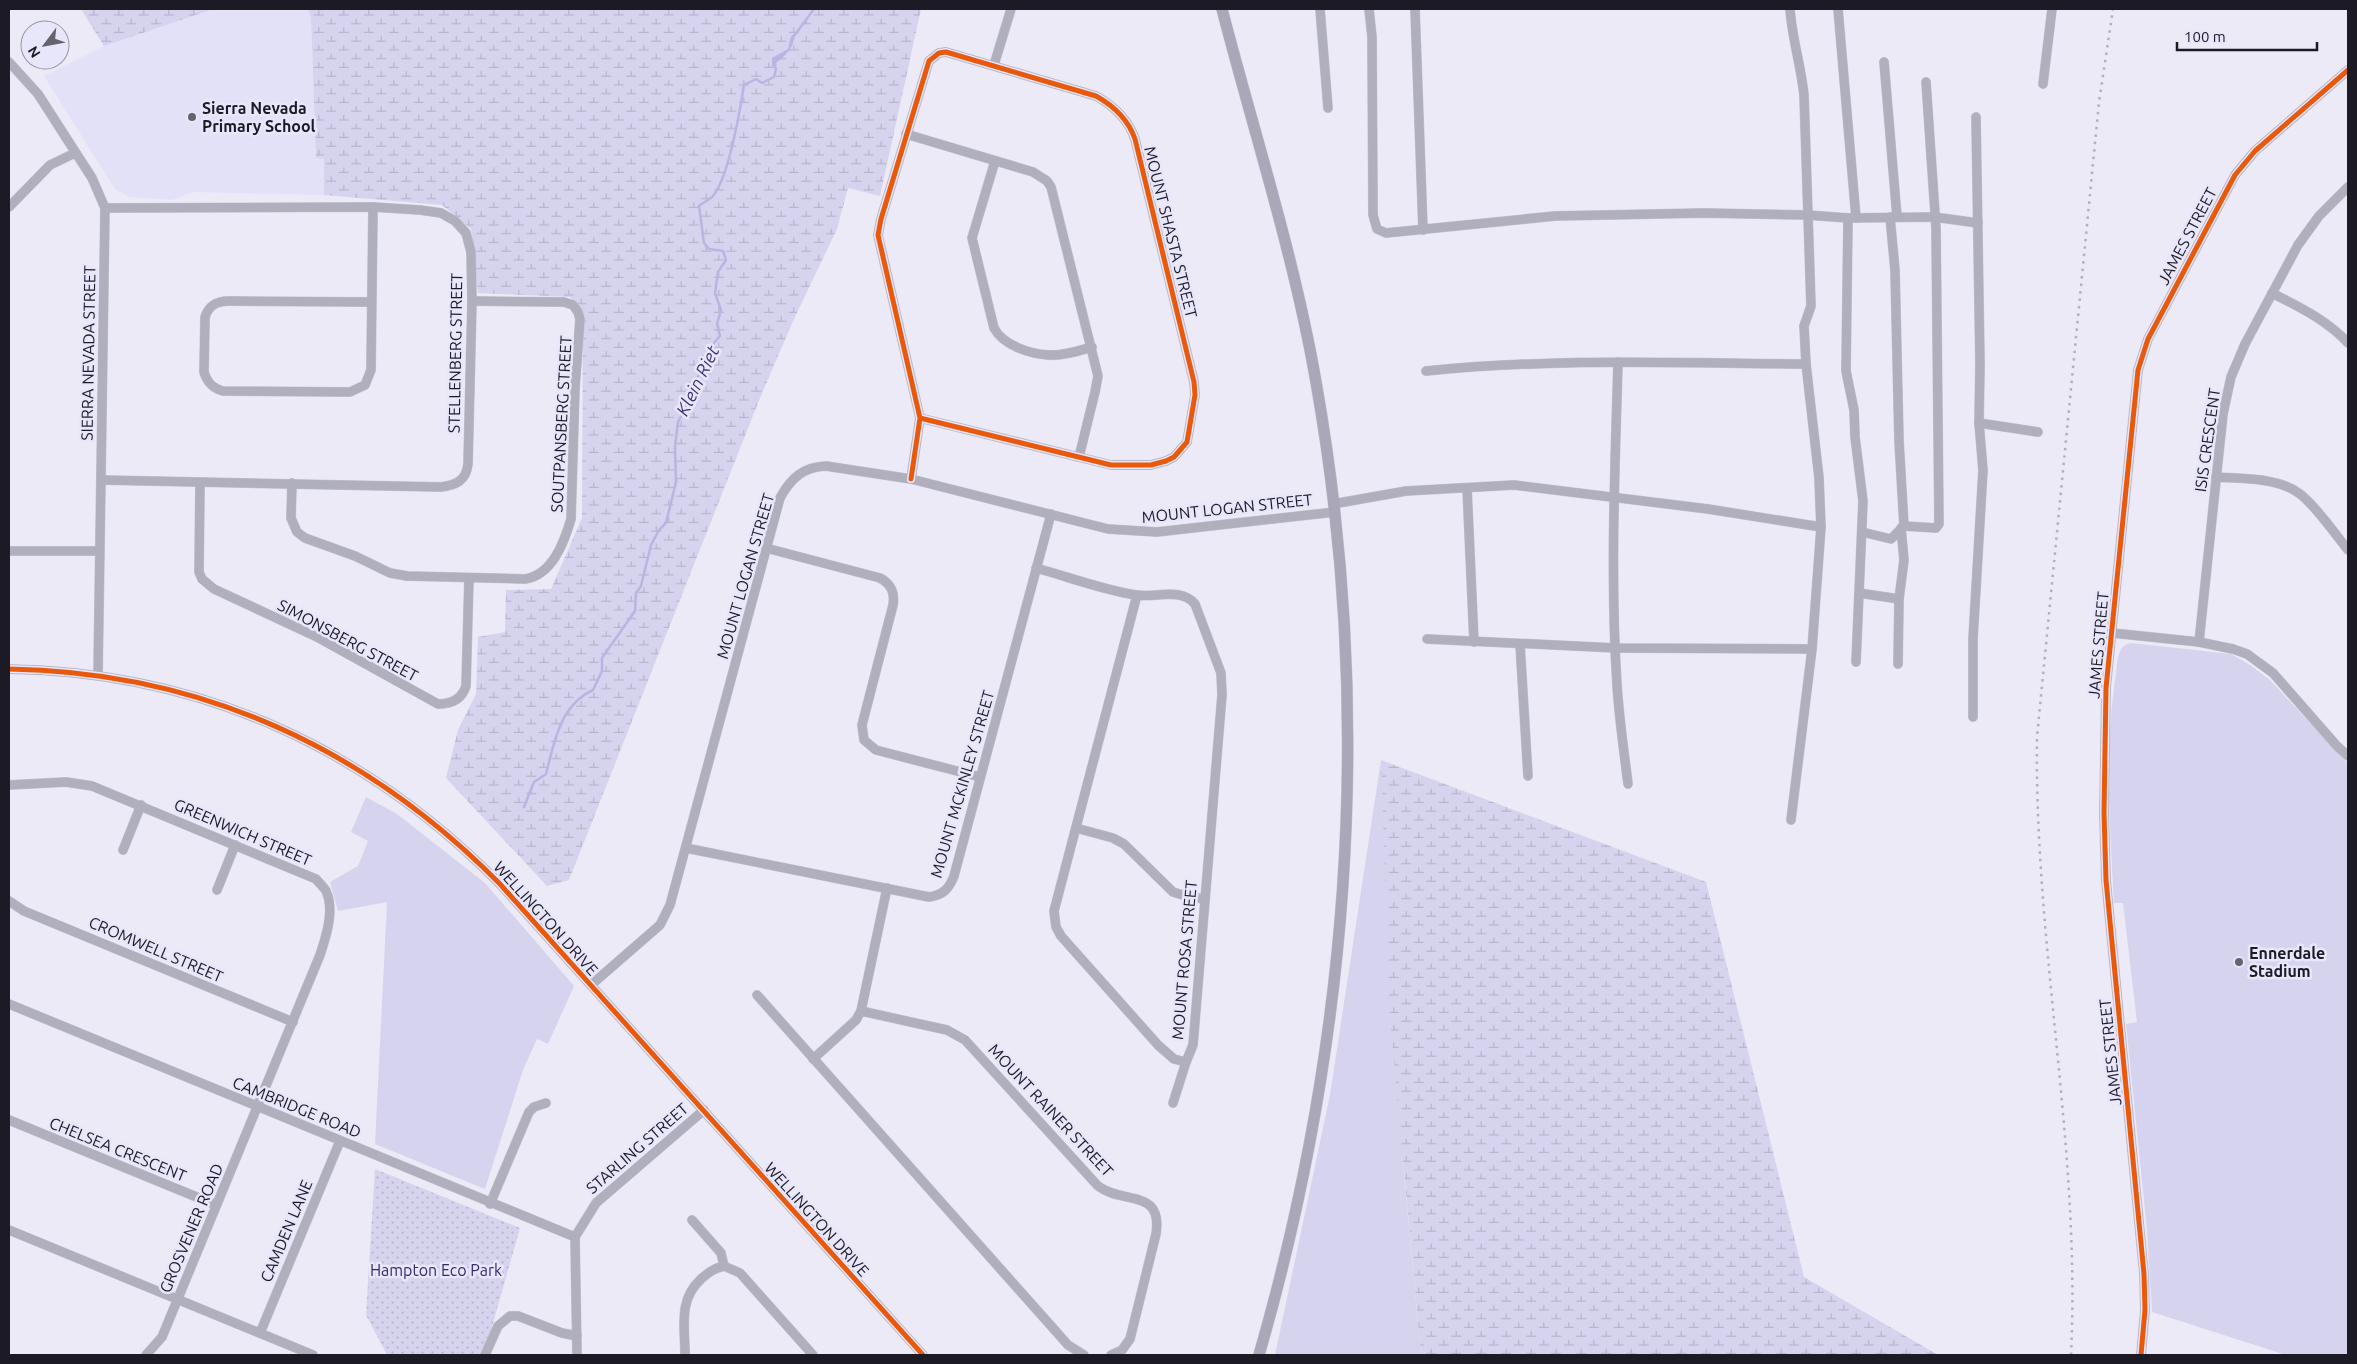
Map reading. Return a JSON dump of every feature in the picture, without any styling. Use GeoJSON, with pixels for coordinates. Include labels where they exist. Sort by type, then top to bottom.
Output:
{"type":"FeatureCollection","features":[{"type":"Feature","properties":{"kind":"main road"},"geometry":{"type":"LineString","coordinates":[[1222,9],[1282,225],[1316,382],[1334,508],[1345,634],[1348,725],[1346,826],[1337,962],[1320,1098],[1281,1276],[1259,1355]]}},
{"type":"Feature","properties":{"kind":"street"},"geometry":{"type":"LineString","coordinates":[[994,65],[1011,9]]}},
{"type":"Feature","properties":{"kind":"street"},"geometry":{"type":"LineString","coordinates":[[1320,9],[1328,108]]}},
{"type":"Feature","properties":{"kind":"street"},"geometry":{"type":"LineString","coordinates":[[1369,9],[1372,37],[1374,222],[1377,229],[1386,233],[1555,216],[1704,213],[1852,218],[1934,217],[1978,223]]}},
{"type":"Feature","properties":{"kind":"street"},"geometry":{"type":"LineString","coordinates":[[1415,9],[1423,230]]}},
{"type":"Feature","properties":{"kind":"street"},"geometry":{"type":"LineString","coordinates":[[1790,9],[1794,40],[1801,66],[1804,95],[1810,306],[1804,326],[1806,364],[1819,478],[1821,527],[1812,649],[1791,820]]}},
{"type":"Feature","properties":{"kind":"street"},"geometry":{"type":"LineString","coordinates":[[1838,9],[1852,218],[1845,337],[1846,371],[1854,410],[1855,437],[1863,501],[1856,662]]}},
{"type":"Feature","properties":{"kind":"street"},"geometry":{"type":"LineString","coordinates":[[2043,84],[2052,9]]}},
{"type":"Feature","properties":{"kind":"street","name":"MOUNT SHASTA STREET"},"geometry":{"type":"LineString","coordinates":[[911,480],[920,418],[878,235],[924,72],[934,56],[946,52],[1096,96],[1122,115],[1130,126],[1139,154],[1194,382],[1195,395],[1187,442],[1174,457],[1166,461],[1150,465],[1124,467],[920,418]]}},
{"type":"Feature","properties":{"kind":"street","name":"SIERRA NEVADA STREET"},"geometry":{"type":"LineString","coordinates":[[9,62],[38,94],[74,153],[92,178],[105,208],[98,675]]}},
{"type":"Feature","properties":{"kind":"street"},"geometry":{"type":"LineString","coordinates":[[1884,62],[1894,217],[1899,441],[1904,560],[1899,599],[1898,664]]}},
{"type":"Feature","properties":{"kind":"street","name":"JAMES STREET"},"geometry":{"type":"LineString","coordinates":[[2141,1355],[2145,1310],[2144,1274],[2106,880],[2104,728],[2140,362],[2148,339],[2235,175],[2254,151],[2348,70]]}},
{"type":"Feature","properties":{"kind":"street"},"geometry":{"type":"LineString","coordinates":[[1862,532],[1891,539],[1903,527],[1936,528],[1939,524],[1934,217],[1926,82]]}},
{"type":"Feature","properties":{"kind":"street"},"geometry":{"type":"LineString","coordinates":[[1973,717],[1973,639],[1983,470],[1979,423],[1980,364],[1976,117]]}},
{"type":"Feature","properties":{"kind":"street"},"geometry":{"type":"LineString","coordinates":[[906,134],[1033,172],[1052,187],[1098,376],[1096,392],[1078,457]]}},
{"type":"Feature","properties":{"kind":"street"},"geometry":{"type":"LineString","coordinates":[[9,207],[50,165],[74,153]]}},
{"type":"Feature","properties":{"kind":"street"},"geometry":{"type":"LineString","coordinates":[[995,161],[972,238],[994,328],[999,336],[1011,344],[1049,355],[1092,347]]}},
{"type":"Feature","properties":{"kind":"street","name":"ISIS CRESCENT"},"geometry":{"type":"LineString","coordinates":[[2199,642],[2223,414],[2231,377],[2238,359],[2298,244],[2313,224],[2348,187]]}},
{"type":"Feature","properties":{"kind":"street"},"geometry":{"type":"LineString","coordinates":[[371,302],[229,301],[216,303],[207,311],[204,317],[204,372],[206,378],[213,387],[223,391],[355,392],[365,385],[371,370],[373,207]]}},
{"type":"Feature","properties":{"kind":"street","name":"STELLENBERG STREET"},"geometry":{"type":"LineString","coordinates":[[102,480],[451,486],[464,478],[468,464],[472,301],[470,242],[466,233],[458,224],[440,214],[420,210],[373,207],[105,208]]}},
{"type":"Feature","properties":{"kind":"street"},"geometry":{"type":"LineString","coordinates":[[2272,293],[2317,317],[2337,331],[2348,343]]}},
{"type":"Feature","properties":{"kind":"street","name":"SOUTPANSBERG STREET"},"geometry":{"type":"LineString","coordinates":[[292,483],[292,525],[297,532],[305,538],[356,556],[399,575],[525,579],[539,575],[550,566],[568,529],[573,508],[575,388],[580,330],[578,312],[568,303],[472,301]]}},
{"type":"Feature","properties":{"kind":"street"},"geometry":{"type":"LineString","coordinates":[[1426,371],[1478,366],[1618,362],[1806,364]]}},
{"type":"Feature","properties":{"kind":"street"},"geometry":{"type":"LineString","coordinates":[[1618,362],[1614,498],[1616,648],[1617,686],[1628,784]]}},
{"type":"Feature","properties":{"kind":"street"},"geometry":{"type":"LineString","coordinates":[[1979,423],[2038,432]]}},
{"type":"Feature","properties":{"kind":"street","name":"MOUNT LOGAN STREET"},"geometry":{"type":"LineString","coordinates":[[591,985],[660,925],[670,905],[780,498],[794,476],[814,466],[826,466],[911,480],[1108,529],[1139,532],[1212,526],[1334,508],[1406,491],[1514,485],[1708,509],[1821,527]]}},
{"type":"Feature","properties":{"kind":"street"},"geometry":{"type":"LineString","coordinates":[[2216,477],[2275,483],[2291,488],[2301,495],[2348,550]]}},
{"type":"Feature","properties":{"kind":"street","name":"SIMONSBERG STREET"},"geometry":{"type":"LineString","coordinates":[[200,483],[198,565],[202,578],[214,589],[317,636],[438,704],[457,699],[464,694],[466,686],[469,578]]}},
{"type":"Feature","properties":{"kind":"street"},"geometry":{"type":"LineString","coordinates":[[1467,488],[1474,642]]}},
{"type":"Feature","properties":{"kind":"street","name":"MOUNT MCKINLEY STREET"},"geometry":{"type":"LineString","coordinates":[[686,848],[929,897],[940,895],[946,890],[954,876],[1051,514]]}},
{"type":"Feature","properties":{"kind":"street"},"geometry":{"type":"LineString","coordinates":[[766,548],[880,578],[889,585],[894,597],[893,604],[862,725],[864,740],[876,750],[980,778]]}},
{"type":"Feature","properties":{"kind":"street"},"geometry":{"type":"LineString","coordinates":[[9,551],[100,551]]}},
{"type":"Feature","properties":{"kind":"street","name":"MOUNT ROSA STREET"},"geometry":{"type":"LineString","coordinates":[[1036,568],[1137,595],[1178,594],[1191,600],[1221,673],[1222,695],[1193,1045],[1186,1062],[1174,1058],[1158,1045],[1069,945],[1056,927],[1054,911],[1137,595]]}},
{"type":"Feature","properties":{"kind":"street"},"geometry":{"type":"LineString","coordinates":[[1859,593],[1899,599]]}},
{"type":"Feature","properties":{"kind":"street"},"geometry":{"type":"LineString","coordinates":[[2112,633],[2199,642],[2233,649],[2260,663],[2273,673],[2348,756]]}},
{"type":"Feature","properties":{"kind":"street"},"geometry":{"type":"LineString","coordinates":[[1427,639],[1616,648],[1812,649]]}},
{"type":"Feature","properties":{"kind":"street"},"geometry":{"type":"LineString","coordinates":[[1520,644],[1528,776]]}},
{"type":"Feature","properties":{"kind":"street","name":"WELLINGTON DRIVE"},"geometry":{"type":"LineString","coordinates":[[9,669],[98,675],[163,688],[235,710],[303,739],[352,765],[399,796],[464,849],[500,884],[923,1355]]}},
{"type":"Feature","properties":{"kind":"street","name":"GREENWICH STREET"},"geometry":{"type":"LineString","coordinates":[[9,784],[81,783],[142,805],[316,879],[326,892],[329,904],[326,934],[293,1022],[257,1107]]}},
{"type":"Feature","properties":{"kind":"street"},"geometry":{"type":"LineString","coordinates":[[123,850],[142,805]]}},
{"type":"Feature","properties":{"kind":"street"},"geometry":{"type":"LineString","coordinates":[[1076,828],[1113,838],[1124,844],[1173,892],[1188,897],[1205,898]]}},
{"type":"Feature","properties":{"kind":"street"},"geometry":{"type":"LineString","coordinates":[[217,890],[235,845]]}},
{"type":"Feature","properties":{"kind":"street"},"geometry":{"type":"LineString","coordinates":[[813,1059],[856,1020],[861,1011],[887,888]]}},
{"type":"Feature","properties":{"kind":"street","name":"CROMWELL STREET"},"geometry":{"type":"LineString","coordinates":[[9,901],[24,910],[293,1022]]}},
{"type":"Feature","properties":{"kind":"street"},"geometry":{"type":"LineString","coordinates":[[757,995],[1068,1345],[1084,1355]]}},
{"type":"Feature","properties":{"kind":"street","name":"CAMBRIDGE ROAD"},"geometry":{"type":"LineString","coordinates":[[9,1004],[490,1204],[575,1237]]}},
{"type":"Feature","properties":{"kind":"street","name":"MOUNT RAINER STREET"},"geometry":{"type":"LineString","coordinates":[[861,1011],[947,1030],[965,1040],[1098,1186],[1108,1192],[1145,1202],[1154,1210],[1158,1217],[1156,1234],[1130,1339],[1122,1350],[1111,1355]]}},
{"type":"Feature","properties":{"kind":"street"},"geometry":{"type":"LineString","coordinates":[[1172,1103],[1186,1062]]}},
{"type":"Feature","properties":{"kind":"street"},"geometry":{"type":"LineString","coordinates":[[490,1204],[529,1112],[534,1107],[546,1103]]}},
{"type":"Feature","properties":{"kind":"street","name":"GROSVENER ROAD"},"geometry":{"type":"LineString","coordinates":[[146,1355],[162,1337],[257,1107]]}},
{"type":"Feature","properties":{"kind":"street","name":"STARLING STREET"},"geometry":{"type":"LineString","coordinates":[[575,1237],[596,1203],[704,1110]]}},
{"type":"Feature","properties":{"kind":"street","name":"CHELSEA CRESCENT"},"geometry":{"type":"LineString","coordinates":[[9,1120],[216,1206]]}},
{"type":"Feature","properties":{"kind":"street","name":"CAMDEN LANE"},"geometry":{"type":"LineString","coordinates":[[260,1333],[340,1141]]}},
{"type":"Feature","properties":{"kind":"street"},"geometry":{"type":"LineString","coordinates":[[692,1220],[721,1253],[724,1266]]}},
{"type":"Feature","properties":{"kind":"street"},"geometry":{"type":"LineString","coordinates":[[9,1230],[313,1355]]}},
{"type":"Feature","properties":{"kind":"street"},"geometry":{"type":"LineString","coordinates":[[575,1237],[577,1355]]}},
{"type":"Feature","properties":{"kind":"street"},"geometry":{"type":"LineString","coordinates":[[685,1355],[686,1299],[692,1287],[712,1269],[724,1266],[740,1273],[813,1355]]}},
{"type":"Feature","properties":{"kind":"street"},"geometry":{"type":"LineString","coordinates":[[485,1355],[498,1326],[510,1316],[518,1316],[562,1333],[577,1336]]}},
{"type":"Feature","properties":{"kind":"shaded area","name":"Sierra Nevada Primary School"},"geometry":{"type":"Polygon","coordinates":[[[214,9],[308,9],[311,18],[316,158],[324,159],[324,195],[192,192],[172,200],[130,197],[115,189],[44,76],[56,70],[70,70],[70,63],[104,46],[214,9]]]}},
{"type":"Feature","properties":{"kind":"shaded area"},"geometry":{"type":"Polygon","coordinates":[[[795,33],[789,50],[776,63],[777,65],[772,67],[772,58],[788,49],[791,36],[795,33]]]}},
{"type":"Feature","properties":{"kind":"green space"},"geometry":{"type":"Polygon","coordinates":[[[81,9],[214,9],[104,46],[81,9]]]}},
{"type":"Feature","properties":{"kind":"green space"},"geometry":{"type":"Polygon","coordinates":[[[308,9],[921,9],[880,196],[848,188],[837,229],[794,319],[760,398],[569,880],[547,886],[446,778],[458,730],[476,694],[478,637],[505,632],[506,590],[551,589],[582,518],[583,312],[570,297],[478,293],[471,229],[442,205],[324,195],[324,159],[316,158],[311,18],[308,9]]]}},
{"type":"Feature","properties":{"kind":"green space"},"geometry":{"type":"Polygon","coordinates":[[[2131,643],[2231,654],[2270,680],[2348,764],[2348,1355],[2286,1355],[2152,1312],[2147,1230],[2126,1024],[2137,1022],[2123,903],[2114,903],[2110,817],[2109,760],[2112,702],[2119,654],[2124,646],[2131,643]]]}},
{"type":"Feature","properties":{"kind":"green space"},"geometry":{"type":"Polygon","coordinates":[[[1381,760],[1404,1173],[1421,1355],[1275,1355],[1330,1095],[1381,760]]]}},
{"type":"Feature","properties":{"kind":"green space"},"geometry":{"type":"Polygon","coordinates":[[[1381,760],[1706,882],[1804,1277],[1938,1355],[1421,1355],[1390,1018],[1381,760]]]}},
{"type":"Feature","properties":{"kind":"green space"},"geometry":{"type":"Polygon","coordinates":[[[366,797],[397,814],[485,883],[574,986],[548,1044],[537,1039],[523,1070],[485,1189],[375,1144],[387,902],[338,911],[330,882],[358,866],[368,841],[351,832],[366,797]]]}},
{"type":"Feature","properties":{"kind":"green space","name":"Hampton Eco Park"},"geometry":{"type":"Polygon","coordinates":[[[375,1169],[520,1228],[484,1355],[387,1355],[366,1315],[375,1169]]]}},
{"type":"Feature","properties":{"kind":"waterway","name":"Klein Riet"},"geometry":{"type":"LineString","coordinates":[[794,36],[814,9]]}},
{"type":"Feature","properties":{"kind":"waterway","name":"Klein Riet"},"geometry":{"type":"LineString","coordinates":[[524,807],[534,782],[546,774],[560,726],[566,715],[573,705],[593,690],[602,671],[602,658],[635,611],[636,593],[641,586],[651,545],[659,530],[666,523],[676,482],[675,447],[678,422],[687,405],[692,387],[712,352],[714,343],[720,336],[717,324],[721,310],[715,293],[718,272],[726,260],[723,251],[709,249],[704,243],[699,206],[712,197],[723,176],[740,111],[744,85],[756,79],[762,83],[774,77],[776,69],[774,65]]}},
{"type":"Feature","properties":{"kind":"railway"},"geometry":{"type":"LineString","coordinates":[[2071,1355],[2072,1278],[2069,1200],[2064,1123],[2042,892],[2037,737],[2099,102],[2113,9]]}},
{"type":"Feature","properties":{"kind":"cycle path"},"geometry":{"type":"LineString","coordinates":[[911,479],[920,418],[1111,465],[1151,465],[1166,461],[1174,457],[1187,442],[1195,395],[1194,382],[1135,139],[1120,114],[1096,96],[946,52],[939,53],[929,61],[881,219],[878,235],[920,418]]}},
{"type":"Feature","properties":{"kind":"cycle path"},"geometry":{"type":"LineString","coordinates":[[2141,1355],[2145,1310],[2144,1274],[2106,880],[2104,813],[2106,688],[2138,370],[2148,339],[2235,175],[2255,151],[2348,70]]}},
{"type":"Feature","properties":{"kind":"cycle path"},"geometry":{"type":"LineString","coordinates":[[9,669],[80,674],[148,685],[213,702],[276,727],[336,757],[394,793],[448,836],[500,884],[923,1355]]}},
{"type":"Feature","properties":{"kind":"place","name":"Sierra Nevada Primary School"},"geometry":{"type":"Point","coordinates":[192,117]}},
{"type":"Feature","properties":{"kind":"place","name":"Ennerdale Stadium"},"geometry":{"type":"Point","coordinates":[2239,962]}}]}
